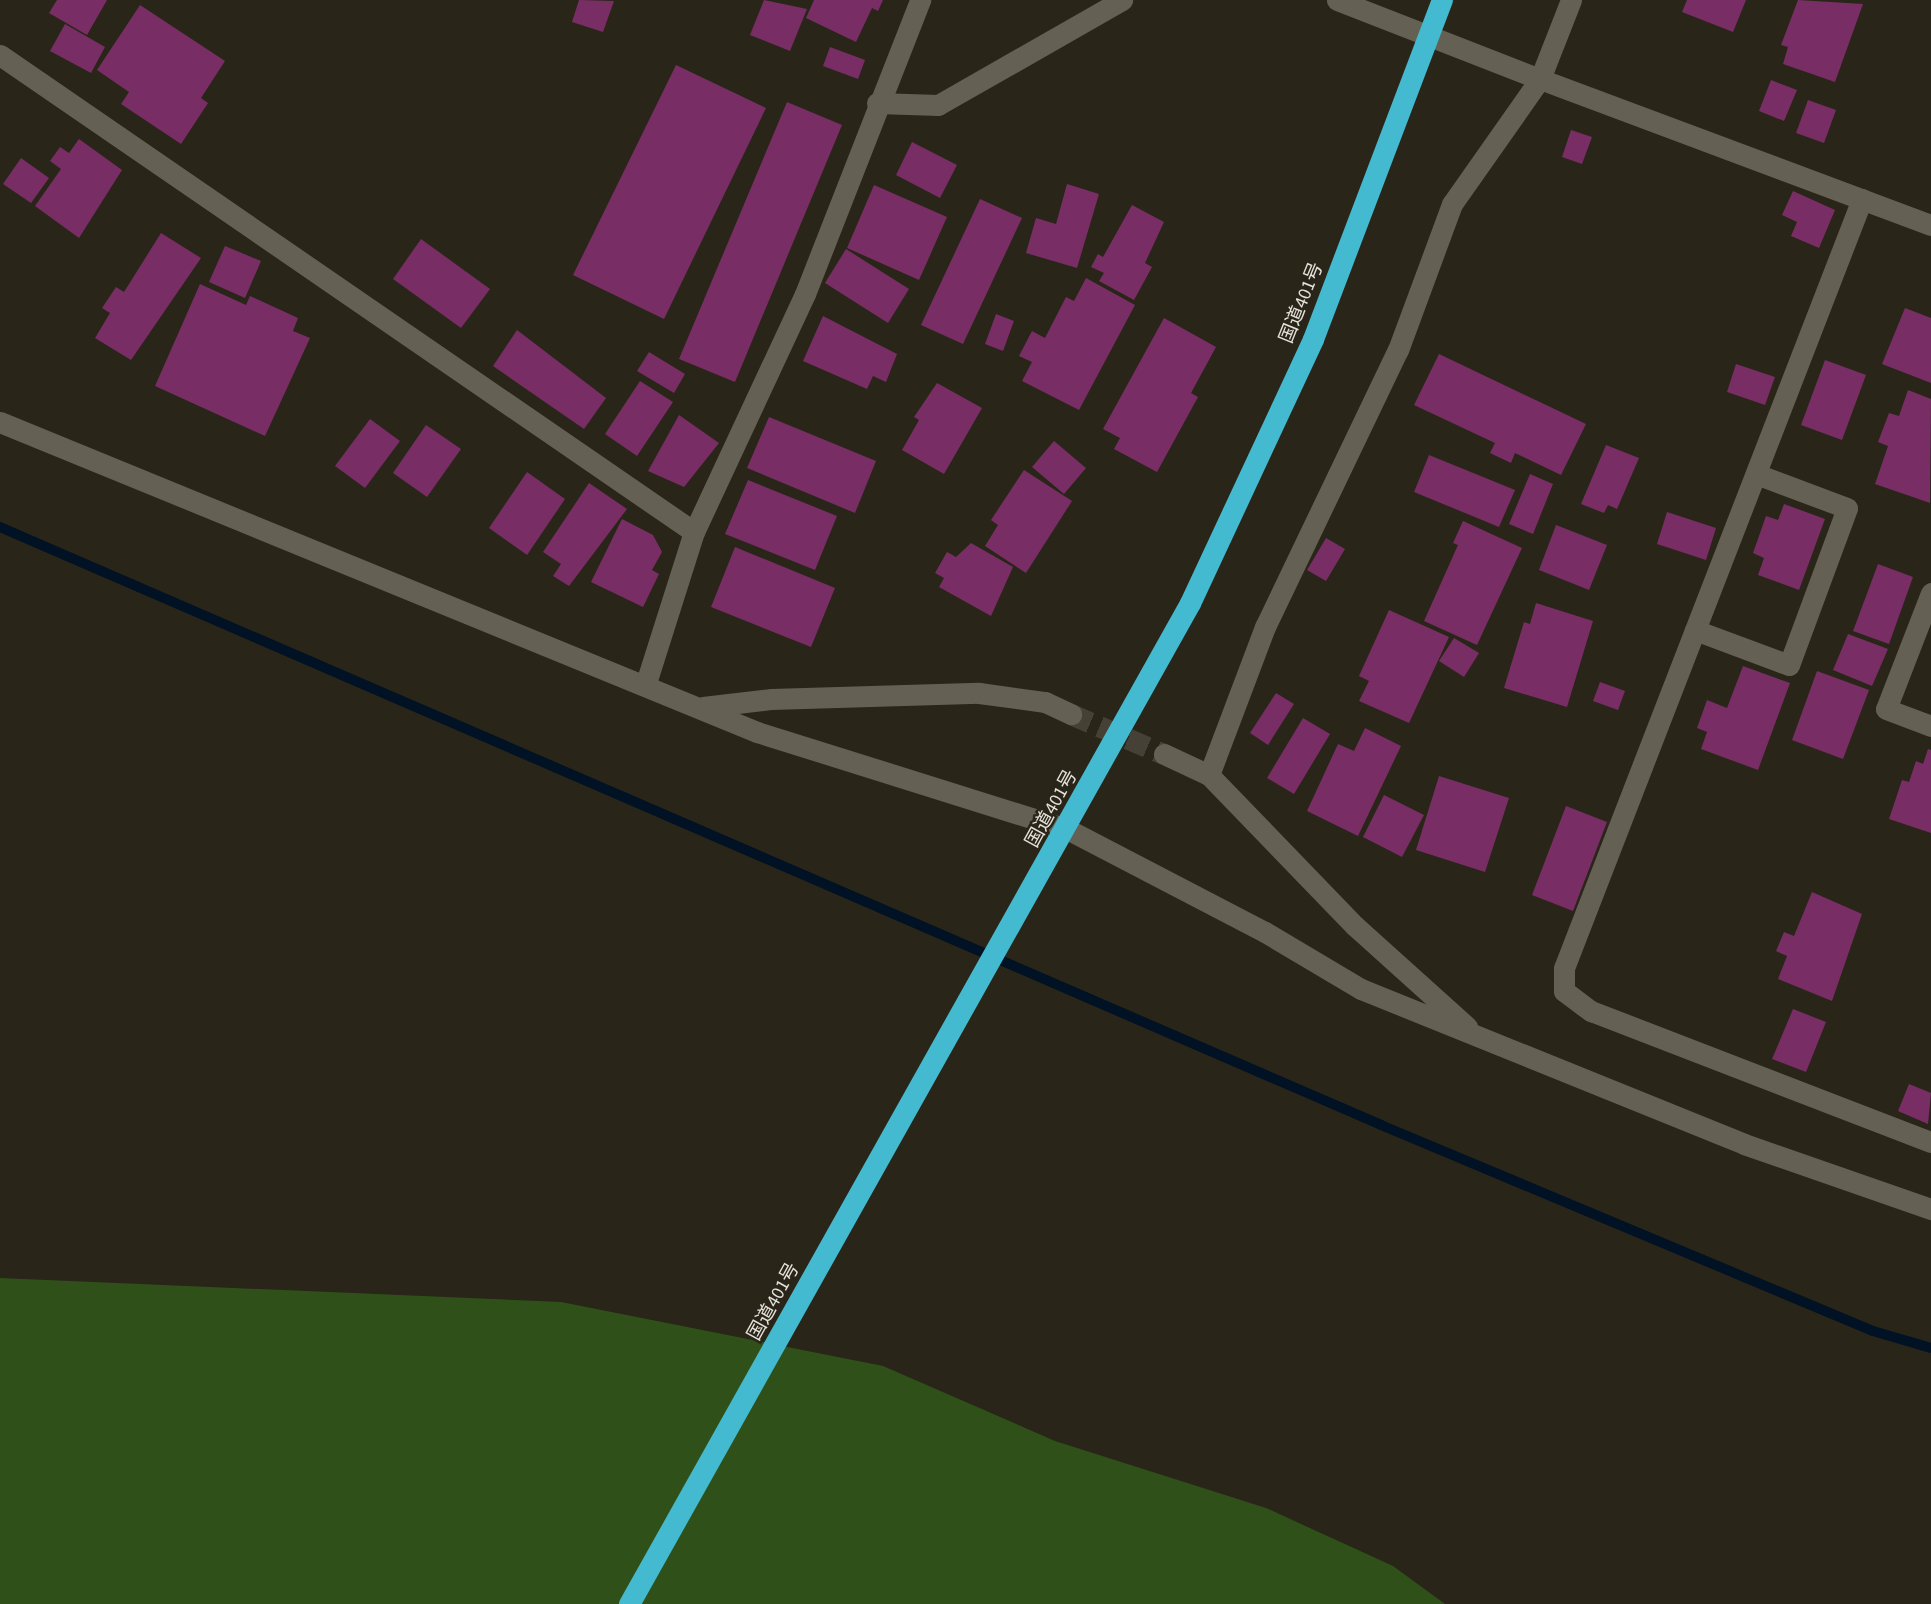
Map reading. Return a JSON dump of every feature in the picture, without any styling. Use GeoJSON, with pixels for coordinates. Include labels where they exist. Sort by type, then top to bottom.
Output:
{"type":"FeatureCollection","features":[{"type":"Feature","properties":{"kind":"highway","name":"国道401号"},"geometry":{"type":"LineString","coordinates":[[629,1604],[1048,863],[1190,603],[1313,339],[1442,0]]}},
{"type":"Feature","properties":{"kind":"street"},"geometry":{"type":"LineString","coordinates":[[646,683],[694,532],[805,294],[877,103],[920,0]]}},
{"type":"Feature","properties":{"kind":"street"},"geometry":{"type":"LineString","coordinates":[[877,103],[938,105],[1122,0]]}},
{"type":"Feature","properties":{"kind":"street"},"geometry":{"type":"LineString","coordinates":[[1337,0],[1931,225]]}},
{"type":"Feature","properties":{"kind":"street"},"geometry":{"type":"LineString","coordinates":[[1209,775],[1265,627],[1398,350],[1452,204],[1540,79],[1571,0]]}},
{"type":"Feature","properties":{"kind":"street"},"geometry":{"type":"LineString","coordinates":[[0,55],[694,532]]}},
{"type":"Feature","properties":{"kind":"street"},"geometry":{"type":"LineString","coordinates":[[1862,200],[1564,968],[1563,991],[1591,1011],[1931,1142]]}},
{"type":"Feature","properties":{"kind":"street"},"geometry":{"type":"LineString","coordinates":[[0,422],[646,683],[757,732],[1067,829],[1265,932],[1361,989],[1744,1144],[1931,1209]]}},
{"type":"Feature","properties":{"kind":"street"},"geometry":{"type":"LineString","coordinates":[[1695,630],[1789,665],[1847,508],[1756,474]]}},
{"type":"Feature","properties":{"kind":"street"},"geometry":{"type":"LineString","coordinates":[[1931,593],[1886,709],[1931,726]]}},
{"type":"Feature","properties":{"kind":"street"},"geometry":{"type":"LineString","coordinates":[[701,707],[771,699],[979,693],[1045,702],[1071,713]]}},
{"type":"Feature","properties":{"kind":"street"},"geometry":{"type":"LineString","coordinates":[[1164,754],[1209,775],[1355,926],[1479,1038]]}},
{"type":"Feature","properties":{"kind":"green space"},"geometry":{"type":"Polygon","coordinates":[[[0,1278],[561,1302],[883,1366],[1055,1441],[1266,1508],[1393,1566],[1445,1604],[0,1604],[0,1278]]]}},
{"type":"Feature","properties":{"kind":"building"},"geometry":{"type":"Polygon","coordinates":[[[57,0],[107,0],[87,35],[49,13],[57,0]]]}},
{"type":"Feature","properties":{"kind":"building"},"geometry":{"type":"Polygon","coordinates":[[[579,0],[614,1],[603,32],[572,22],[579,0]]]}},
{"type":"Feature","properties":{"kind":"building"},"geometry":{"type":"Polygon","coordinates":[[[764,0],[807,9],[790,51],[750,35],[764,0]]]}},
{"type":"Feature","properties":{"kind":"building"},"geometry":{"type":"Polygon","coordinates":[[[814,0],[883,0],[878,11],[872,8],[856,42],[806,18],[814,0]]]}},
{"type":"Feature","properties":{"kind":"building"},"geometry":{"type":"Polygon","coordinates":[[[1687,0],[1746,0],[1733,32],[1682,12],[1687,0]]]}},
{"type":"Feature","properties":{"kind":"building"},"geometry":{"type":"Polygon","coordinates":[[[1798,0],[1863,4],[1835,82],[1783,64],[1788,47],[1781,45],[1798,0]]]}},
{"type":"Feature","properties":{"kind":"building"},"geometry":{"type":"Polygon","coordinates":[[[140,5],[225,61],[201,98],[208,103],[181,144],[121,104],[129,92],[97,70],[140,5]]]}},
{"type":"Feature","properties":{"kind":"building"},"geometry":{"type":"Polygon","coordinates":[[[65,24],[105,47],[91,73],[50,51],[65,24]]]}},
{"type":"Feature","properties":{"kind":"building"},"geometry":{"type":"Polygon","coordinates":[[[830,47],[865,60],[858,79],[823,66],[830,47]]]}},
{"type":"Feature","properties":{"kind":"building"},"geometry":{"type":"Polygon","coordinates":[[[676,65],[766,108],[664,319],[573,275],[676,65]]]}},
{"type":"Feature","properties":{"kind":"building"},"geometry":{"type":"Polygon","coordinates":[[[1771,80],[1797,90],[1784,121],[1759,111],[1771,80]]]}},
{"type":"Feature","properties":{"kind":"building"},"geometry":{"type":"Polygon","coordinates":[[[1808,100],[1836,110],[1824,143],[1796,133],[1808,100]]]}},
{"type":"Feature","properties":{"kind":"building"},"geometry":{"type":"Polygon","coordinates":[[[787,102],[842,125],[735,382],[679,359],[787,102]]]}},
{"type":"Feature","properties":{"kind":"building"},"geometry":{"type":"Polygon","coordinates":[[[1571,130],[1592,137],[1582,164],[1562,157],[1571,130]]]}},
{"type":"Feature","properties":{"kind":"building"},"geometry":{"type":"Polygon","coordinates":[[[79,139],[122,170],[79,238],[35,206],[61,169],[50,161],[60,147],[69,153],[79,139]]]}},
{"type":"Feature","properties":{"kind":"building"},"geometry":{"type":"Polygon","coordinates":[[[912,142],[957,165],[940,198],[896,175],[912,142]]]}},
{"type":"Feature","properties":{"kind":"building"},"geometry":{"type":"Polygon","coordinates":[[[21,158],[49,178],[31,203],[3,184],[21,158]]]}},
{"type":"Feature","properties":{"kind":"building"},"geometry":{"type":"Polygon","coordinates":[[[1067,184],[1099,194],[1077,268],[1026,253],[1036,218],[1056,224],[1067,184]]]}},
{"type":"Feature","properties":{"kind":"building"},"geometry":{"type":"Polygon","coordinates":[[[874,185],[947,217],[919,280],[847,248],[874,185]]]}},
{"type":"Feature","properties":{"kind":"building"},"geometry":{"type":"Polygon","coordinates":[[[1793,191],[1835,210],[1819,248],[1791,236],[1797,222],[1782,215],[1793,191]]]}},
{"type":"Feature","properties":{"kind":"building"},"geometry":{"type":"Polygon","coordinates":[[[980,199],[1022,218],[963,344],[921,325],[980,199]]]}},
{"type":"Feature","properties":{"kind":"building"},"geometry":{"type":"Polygon","coordinates":[[[1132,205],[1164,222],[1145,263],[1152,267],[1134,300],[1099,281],[1104,273],[1091,267],[1098,254],[1103,257],[1132,205]]]}},
{"type":"Feature","properties":{"kind":"building"},"geometry":{"type":"Polygon","coordinates":[[[161,233],[201,258],[131,360],[95,338],[110,313],[102,308],[116,287],[124,292],[161,233]]]}},
{"type":"Feature","properties":{"kind":"building"},"geometry":{"type":"Polygon","coordinates":[[[421,239],[490,289],[461,328],[393,279],[421,239]]]}},
{"type":"Feature","properties":{"kind":"building"},"geometry":{"type":"Polygon","coordinates":[[[225,246],[261,261],[245,298],[209,282],[225,246]]]}},
{"type":"Feature","properties":{"kind":"building"},"geometry":{"type":"Polygon","coordinates":[[[846,249],[909,289],[888,323],[825,283],[846,249]]]}},
{"type":"Feature","properties":{"kind":"building"},"geometry":{"type":"Polygon","coordinates":[[[1086,278],[1135,305],[1079,410],[1022,381],[1032,362],[1019,356],[1032,331],[1045,338],[1066,297],[1074,301],[1086,278]]]}},
{"type":"Feature","properties":{"kind":"building"},"geometry":{"type":"Polygon","coordinates":[[[200,284],[246,305],[250,296],[298,318],[293,331],[310,338],[265,436],[155,386],[200,284]]]}},
{"type":"Feature","properties":{"kind":"building"},"geometry":{"type":"Polygon","coordinates":[[[1905,308],[1931,318],[1931,383],[1882,364],[1905,308]]]}},
{"type":"Feature","properties":{"kind":"building"},"geometry":{"type":"Polygon","coordinates":[[[996,314],[1014,321],[1003,351],[985,344],[996,314]]]}},
{"type":"Feature","properties":{"kind":"building"},"geometry":{"type":"Polygon","coordinates":[[[823,316],[897,354],[886,382],[873,376],[867,389],[803,361],[823,316]]]}},
{"type":"Feature","properties":{"kind":"building"},"geometry":{"type":"Polygon","coordinates":[[[1164,318],[1216,347],[1191,393],[1198,397],[1157,472],[1114,449],[1120,438],[1103,429],[1164,318]]]}},
{"type":"Feature","properties":{"kind":"building"},"geometry":{"type":"Polygon","coordinates":[[[517,330],[606,398],[584,429],[493,366],[517,330]]]}},
{"type":"Feature","properties":{"kind":"building"},"geometry":{"type":"Polygon","coordinates":[[[649,352],[685,374],[674,393],[637,371],[649,352]]]}},
{"type":"Feature","properties":{"kind":"building"},"geometry":{"type":"Polygon","coordinates":[[[1439,354],[1586,424],[1561,475],[1515,453],[1511,463],[1490,453],[1495,443],[1414,405],[1439,354]]]}},
{"type":"Feature","properties":{"kind":"building"},"geometry":{"type":"Polygon","coordinates":[[[1825,360],[1866,375],[1842,440],[1801,425],[1825,360]]]}},
{"type":"Feature","properties":{"kind":"building"},"geometry":{"type":"Polygon","coordinates":[[[1736,364],[1775,377],[1765,405],[1727,392],[1736,364]]]}},
{"type":"Feature","properties":{"kind":"building"},"geometry":{"type":"Polygon","coordinates":[[[640,381],[673,402],[637,456],[605,434],[640,381]]]}},
{"type":"Feature","properties":{"kind":"building"},"geometry":{"type":"Polygon","coordinates":[[[937,383],[982,408],[944,474],[902,450],[919,420],[914,417],[937,383]]]}},
{"type":"Feature","properties":{"kind":"building"},"geometry":{"type":"Polygon","coordinates":[[[1908,390],[1931,399],[1930,503],[1875,484],[1888,446],[1878,442],[1889,413],[1899,416],[1908,390]]]}},
{"type":"Feature","properties":{"kind":"building"},"geometry":{"type":"Polygon","coordinates":[[[679,415],[719,443],[684,487],[648,471],[679,415]]]}},
{"type":"Feature","properties":{"kind":"building"},"geometry":{"type":"Polygon","coordinates":[[[769,417],[876,461],[855,513],[747,468],[769,417]]]}},
{"type":"Feature","properties":{"kind":"building"},"geometry":{"type":"Polygon","coordinates":[[[370,419],[400,441],[365,488],[335,466],[370,419]]]}},
{"type":"Feature","properties":{"kind":"building"},"geometry":{"type":"Polygon","coordinates":[[[426,425],[461,449],[427,497],[393,473],[426,425]]]}},
{"type":"Feature","properties":{"kind":"building"},"geometry":{"type":"Polygon","coordinates":[[[1054,441],[1086,468],[1064,494],[1032,467],[1054,441]]]}},
{"type":"Feature","properties":{"kind":"building"},"geometry":{"type":"Polygon","coordinates":[[[1606,445],[1639,458],[1617,509],[1608,505],[1604,513],[1581,504],[1606,445]]]}},
{"type":"Feature","properties":{"kind":"building"},"geometry":{"type":"Polygon","coordinates":[[[1429,455],[1515,490],[1499,527],[1414,492],[1429,455]]]}},
{"type":"Feature","properties":{"kind":"building"},"geometry":{"type":"Polygon","coordinates":[[[1024,470],[1072,501],[1026,573],[985,546],[998,525],[991,520],[1024,470]]]}},
{"type":"Feature","properties":{"kind":"building"},"geometry":{"type":"Polygon","coordinates":[[[527,472],[565,499],[527,555],[489,528],[527,472]]]}},
{"type":"Feature","properties":{"kind":"building"},"geometry":{"type":"Polygon","coordinates":[[[1530,474],[1553,484],[1533,534],[1509,524],[1530,474]]]}},
{"type":"Feature","properties":{"kind":"building"},"geometry":{"type":"Polygon","coordinates":[[[748,480],[837,516],[815,570],[725,534],[748,480]]]}},
{"type":"Feature","properties":{"kind":"building"},"geometry":{"type":"Polygon","coordinates":[[[589,483],[627,509],[569,586],[553,576],[561,564],[543,552],[589,483]]]}},
{"type":"Feature","properties":{"kind":"building"},"geometry":{"type":"Polygon","coordinates":[[[1784,504],[1825,519],[1799,590],[1758,575],[1764,558],[1753,553],[1766,516],[1778,520],[1784,504]]]}},
{"type":"Feature","properties":{"kind":"building"},"geometry":{"type":"Polygon","coordinates":[[[1667,512],[1716,528],[1706,560],[1657,544],[1667,512]]]}},
{"type":"Feature","properties":{"kind":"building"},"geometry":{"type":"Polygon","coordinates":[[[622,519],[653,535],[662,552],[652,570],[659,574],[643,607],[591,582],[622,519]]]}},
{"type":"Feature","properties":{"kind":"building"},"geometry":{"type":"Polygon","coordinates":[[[1463,521],[1522,548],[1477,645],[1424,621],[1458,545],[1453,543],[1463,521]]]}},
{"type":"Feature","properties":{"kind":"building"},"geometry":{"type":"Polygon","coordinates":[[[1556,525],[1607,545],[1589,590],[1539,570],[1556,525]]]}},
{"type":"Feature","properties":{"kind":"building"},"geometry":{"type":"Polygon","coordinates":[[[1326,538],[1345,549],[1326,581],[1307,570],[1326,538]]]}},
{"type":"Feature","properties":{"kind":"building"},"geometry":{"type":"Polygon","coordinates":[[[971,543],[1013,567],[991,616],[939,587],[944,578],[935,573],[947,552],[956,557],[971,543]]]}},
{"type":"Feature","properties":{"kind":"building"},"geometry":{"type":"Polygon","coordinates":[[[735,547],[835,588],[811,647],[711,607],[735,547]]]}},
{"type":"Feature","properties":{"kind":"building"},"geometry":{"type":"Polygon","coordinates":[[[1878,564],[1913,577],[1889,644],[1853,631],[1878,564]]]}},
{"type":"Feature","properties":{"kind":"building"},"geometry":{"type":"Polygon","coordinates":[[[1536,603],[1593,621],[1567,707],[1504,688],[1524,622],[1530,624],[1536,603]]]}},
{"type":"Feature","properties":{"kind":"building"},"geometry":{"type":"Polygon","coordinates":[[[1389,610],[1449,637],[1409,723],[1359,701],[1369,681],[1359,676],[1389,610]]]}},
{"type":"Feature","properties":{"kind":"building"},"geometry":{"type":"Polygon","coordinates":[[[1848,634],[1888,649],[1872,686],[1833,670],[1848,634]]]}},
{"type":"Feature","properties":{"kind":"building"},"geometry":{"type":"Polygon","coordinates":[[[1454,638],[1479,653],[1464,677],[1439,661],[1454,638]]]}},
{"type":"Feature","properties":{"kind":"building"},"geometry":{"type":"Polygon","coordinates":[[[1743,666],[1790,683],[1758,770],[1701,749],[1707,732],[1697,728],[1707,700],[1727,708],[1743,666]]]}},
{"type":"Feature","properties":{"kind":"building"},"geometry":{"type":"Polygon","coordinates":[[[1817,671],[1869,690],[1843,759],[1792,740],[1817,671]]]}},
{"type":"Feature","properties":{"kind":"building"},"geometry":{"type":"Polygon","coordinates":[[[1600,682],[1625,691],[1618,710],[1593,701],[1600,682]]]}},
{"type":"Feature","properties":{"kind":"building"},"geometry":{"type":"Polygon","coordinates":[[[1276,693],[1294,704],[1268,745],[1250,733],[1276,693]]]}},
{"type":"Feature","properties":{"kind":"building"},"geometry":{"type":"Polygon","coordinates":[[[1303,718],[1330,734],[1294,794],[1267,778],[1303,718]]]}},
{"type":"Feature","properties":{"kind":"building"},"geometry":{"type":"Polygon","coordinates":[[[1365,728],[1401,746],[1358,836],[1307,811],[1338,744],[1354,751],[1365,728]]]}},
{"type":"Feature","properties":{"kind":"building"},"geometry":{"type":"Polygon","coordinates":[[[1928,749],[1931,750],[1931,833],[1889,819],[1902,780],[1909,782],[1916,761],[1923,764],[1928,749]]]}},
{"type":"Feature","properties":{"kind":"building"},"geometry":{"type":"Polygon","coordinates":[[[1439,776],[1509,798],[1485,872],[1416,850],[1439,776]]]}},
{"type":"Feature","properties":{"kind":"building"},"geometry":{"type":"Polygon","coordinates":[[[1384,795],[1424,815],[1402,857],[1363,837],[1384,795]]]}},
{"type":"Feature","properties":{"kind":"building"},"geometry":{"type":"Polygon","coordinates":[[[1566,806],[1607,822],[1573,911],[1532,895],[1566,806]]]}},
{"type":"Feature","properties":{"kind":"building"},"geometry":{"type":"Polygon","coordinates":[[[1812,892],[1862,914],[1832,1001],[1778,979],[1787,956],[1776,951],[1784,932],[1794,936],[1812,892]]]}},
{"type":"Feature","properties":{"kind":"building"},"geometry":{"type":"Polygon","coordinates":[[[1793,1009],[1826,1022],[1806,1072],[1772,1059],[1793,1009]]]}},
{"type":"Feature","properties":{"kind":"building"},"geometry":{"type":"Polygon","coordinates":[[[1909,1084],[1931,1093],[1928,1124],[1898,1111],[1909,1084]]]}},
{"type":"Feature","properties":{"kind":"waterway"},"geometry":{"type":"LineString","coordinates":[[0,527],[1381,1125],[1873,1331],[1931,1348]]}},
{"type":"Feature","properties":{"kind":"tunnel"},"geometry":{"type":"LineString","coordinates":[[1071,714],[1164,754]]}}]}
